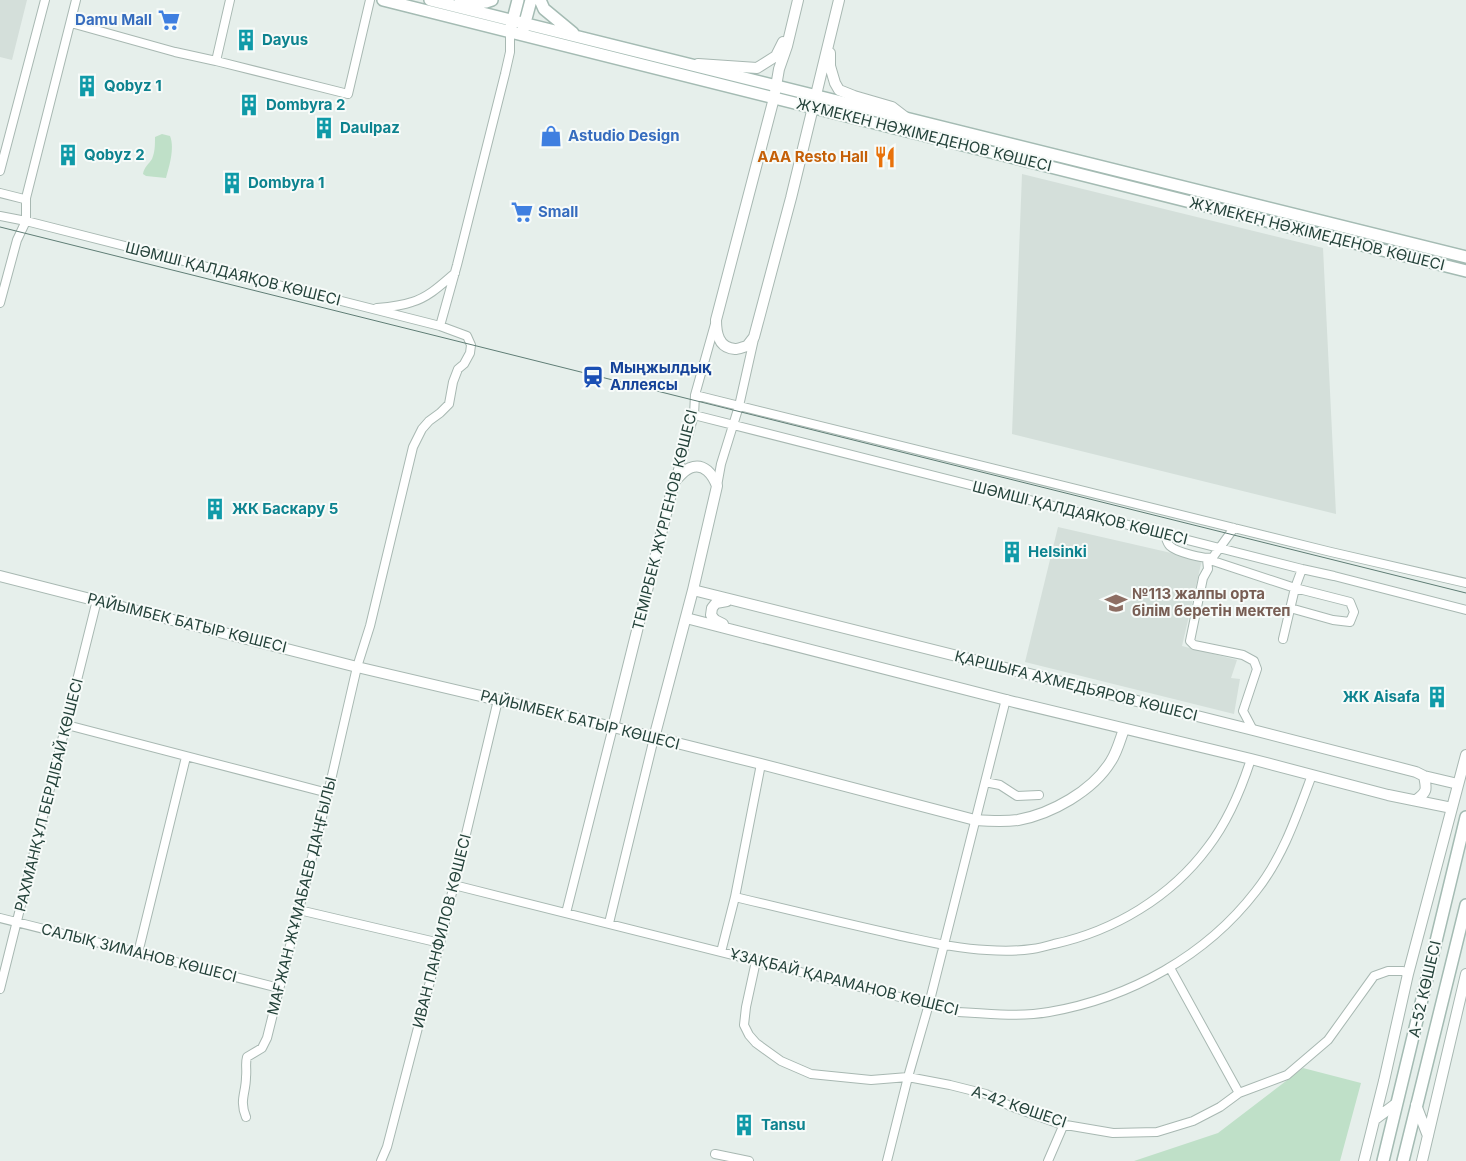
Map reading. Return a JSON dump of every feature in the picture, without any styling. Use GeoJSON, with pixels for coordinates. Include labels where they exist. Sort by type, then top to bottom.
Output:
{"type":"FeatureCollection","features":[{"type":"Feature","properties":{"kind":"main road","name":"ЖҰМЕКЕН НӘЖІМЕДЕНОВ КӨШЕСІ"},"geometry":{"type":"LineString","coordinates":[[383,0],[512,26]]}},
{"type":"Feature","properties":{"kind":"main road","name":"ЖҰМЕКЕН НӘЖІМЕДЕНОВ КӨШЕСІ"},"geometry":{"type":"LineString","coordinates":[[430,0],[512,26],[774,98],[1466,271]]}},
{"type":"Feature","properties":{"kind":"main road"},"geometry":{"type":"LineString","coordinates":[[450,5],[492,0]]}},
{"type":"Feature","properties":{"kind":"main road"},"geometry":{"type":"LineString","coordinates":[[512,26],[518,0]]}},
{"type":"Feature","properties":{"kind":"main road"},"geometry":{"type":"LineString","coordinates":[[523,29],[531,0]]}},
{"type":"Feature","properties":{"kind":"main road"},"geometry":{"type":"LineString","coordinates":[[540,0],[544,9],[579,37]]}},
{"type":"Feature","properties":{"kind":"main road","name":"ЖҰМЕКЕН НӘЖІМЕДЕНОВ КӨШЕСІ"},"geometry":{"type":"LineString","coordinates":[[523,29],[579,37],[1466,256]]}},
{"type":"Feature","properties":{"kind":"main road","name":"А-52 КӨШЕСІ"},"geometry":{"type":"LineString","coordinates":[[1383,1161],[1466,817]]}},
{"type":"Feature","properties":{"kind":"main road","name":"А-52 КӨШЕСІ"},"geometry":{"type":"LineString","coordinates":[[1403,1161],[1466,905]]}},
{"type":"Feature","properties":{"kind":"street"},"geometry":{"type":"LineString","coordinates":[[0,171],[45,0]]}},
{"type":"Feature","properties":{"kind":"street"},"geometry":{"type":"LineString","coordinates":[[0,303],[17,240],[26,221],[26,198],[76,0]]}},
{"type":"Feature","properties":{"kind":"street"},"geometry":{"type":"LineString","coordinates":[[216,61],[230,0]]}},
{"type":"Feature","properties":{"kind":"street"},"geometry":{"type":"LineString","coordinates":[[71,23],[175,52],[348,94],[370,0]]}},
{"type":"Feature","properties":{"kind":"street"},"geometry":{"type":"LineString","coordinates":[[777,86],[779,69],[798,0]]}},
{"type":"Feature","properties":{"kind":"street"},"geometry":{"type":"LineString","coordinates":[[609,923],[654,738],[693,590],[721,464],[739,406],[754,337],[792,198],[839,0]]}},
{"type":"Feature","properties":{"kind":"street"},"geometry":{"type":"LineString","coordinates":[[440,326],[510,52],[512,26]]}},
{"type":"Feature","properties":{"kind":"street"},"geometry":{"type":"LineString","coordinates":[[688,64],[708,63],[757,68],[776,56],[791,28]]}},
{"type":"Feature","properties":{"kind":"street"},"geometry":{"type":"LineString","coordinates":[[510,52],[523,29]]}},
{"type":"Feature","properties":{"kind":"street"},"geometry":{"type":"LineString","coordinates":[[831,32],[830,66],[839,90],[892,107],[905,117]]}},
{"type":"Feature","properties":{"kind":"street","name":"ТЕМІРБЕК ЖҮРГЕНОВ КӨШЕСІ"},"geometry":{"type":"LineString","coordinates":[[566,913],[674,482],[694,415],[696,395],[777,86]]}},
{"type":"Feature","properties":{"kind":"street"},"geometry":{"type":"LineString","coordinates":[[0,193],[26,198]]}},
{"type":"Feature","properties":{"kind":"street","name":"ШӘМШІ ҚАЛДАЯҚОВ КӨШЕСІ"},"geometry":{"type":"LineString","coordinates":[[0,216],[440,326]]}},
{"type":"Feature","properties":{"kind":"street"},"geometry":{"type":"LineString","coordinates":[[372,309],[396,306],[418,300],[433,291],[455,273]]}},
{"type":"Feature","properties":{"kind":"street"},"geometry":{"type":"LineString","coordinates":[[716,320],[716,332],[720,340],[728,347],[735,349],[747,346],[754,337]]}},
{"type":"Feature","properties":{"kind":"street","name":"МАҒЖАН ЖҰМАБАЕВ ДАҢҒЫЛЫ"},"geometry":{"type":"LineString","coordinates":[[246,1117],[242,1108],[246,1077],[245,1063],[247,1057],[262,1048],[267,1038],[328,793],[357,667],[370,626],[413,447],[422,429],[449,404],[452,382],[458,368],[464,364],[470,353],[471,345],[467,336],[440,326]]}},
{"type":"Feature","properties":{"kind":"street","name":"ШӘМШІ ҚАЛДАЯҚОВ КӨШЕСІ"},"geometry":{"type":"LineString","coordinates":[[696,395],[1234,528],[1466,583]]}},
{"type":"Feature","properties":{"kind":"street","name":"ШӘМШІ ҚАЛДАЯҚОВ КӨШЕСІ"},"geometry":{"type":"LineString","coordinates":[[694,415],[1466,610]]}},
{"type":"Feature","properties":{"kind":"street"},"geometry":{"type":"LineString","coordinates":[[674,482],[690,468],[700,466],[710,471],[717,486]]}},
{"type":"Feature","properties":{"kind":"street"},"geometry":{"type":"LineString","coordinates":[[1208,559],[1213,557],[1234,528]]}},
{"type":"Feature","properties":{"kind":"street"},"geometry":{"type":"LineString","coordinates":[[1165,534],[1168,544],[1175,549],[1295,588],[1350,602],[1354,612],[1350,622],[1333,620],[1290,608]]}},
{"type":"Feature","properties":{"kind":"street"},"geometry":{"type":"LineString","coordinates":[[1208,559],[1208,569],[1203,578],[1190,641],[1194,645],[1243,655],[1254,661],[1257,669],[1243,711],[1253,730]]}},
{"type":"Feature","properties":{"kind":"street"},"geometry":{"type":"LineString","coordinates":[[1283,639],[1295,588],[1302,569]]}},
{"type":"Feature","properties":{"kind":"street","name":"РАЙЫМБЕК БАТЫР КӨШЕСІ"},"geometry":{"type":"LineString","coordinates":[[0,576],[357,667],[761,764],[975,820],[1018,820],[1042,814],[1080,793],[1099,777],[1111,761],[1124,729]]}},
{"type":"Feature","properties":{"kind":"street","name":"ҚАРШЫҒА АХМЕДЬЯРОВ КӨШЕСІ"},"geometry":{"type":"LineString","coordinates":[[693,590],[1253,730],[1458,784]]}},
{"type":"Feature","properties":{"kind":"street","name":"РАХМАНҚҰЛ БЕРДІБАЙ КӨШЕСІ"},"geometry":{"type":"LineString","coordinates":[[0,989],[97,600]]}},
{"type":"Feature","properties":{"kind":"street"},"geometry":{"type":"LineString","coordinates":[[733,629],[716,620],[711,615],[712,608],[716,603],[735,601]]}},
{"type":"Feature","properties":{"kind":"street","name":"ҚАРШЫҒА АХМЕДЬЯРОВ КӨШЕСІ"},"geometry":{"type":"LineString","coordinates":[[686,618],[1388,795],[1452,808]]}},
{"type":"Feature","properties":{"kind":"street"},"geometry":{"type":"LineString","coordinates":[[887,1161],[929,1004],[1006,699]]}},
{"type":"Feature","properties":{"kind":"street","name":"ИВАН ПАНФИЛОВ КӨШЕСІ"},"geometry":{"type":"LineString","coordinates":[[381,1161],[387,1147],[440,943],[498,700]]}},
{"type":"Feature","properties":{"kind":"street"},"geometry":{"type":"LineString","coordinates":[[66,725],[328,793]]}},
{"type":"Feature","properties":{"kind":"street"},"geometry":{"type":"LineString","coordinates":[[1364,1161],[1408,974],[1466,755]]}},
{"type":"Feature","properties":{"kind":"street"},"geometry":{"type":"LineString","coordinates":[[138,953],[186,757]]}},
{"type":"Feature","properties":{"kind":"street"},"geometry":{"type":"LineString","coordinates":[[735,897],[844,923],[944,944],[986,950],[1032,949],[1068,941],[1105,928],[1136,913],[1186,872],[1208,848],[1224,823],[1242,788],[1251,759]]}},
{"type":"Feature","properties":{"kind":"street"},"geometry":{"type":"LineString","coordinates":[[721,952],[735,897],[761,764]]}},
{"type":"Feature","properties":{"kind":"street","name":"ҰЗАҚБАЙ ҚАРАМАНОВ КӨШЕСІ"},"geometry":{"type":"LineString","coordinates":[[454,884],[959,1012],[1000,1015],[1048,1012],[1096,1001],[1146,981],[1188,956],[1222,929],[1257,890],[1277,858],[1293,826],[1312,775]]}},
{"type":"Feature","properties":{"kind":"street"},"geometry":{"type":"LineString","coordinates":[[1416,800],[1425,794],[1427,787],[1424,776]]}},
{"type":"Feature","properties":{"kind":"street"},"geometry":{"type":"LineString","coordinates":[[985,782],[1000,785],[1017,796],[1039,795]]}},
{"type":"Feature","properties":{"kind":"street"},"geometry":{"type":"LineString","coordinates":[[299,910],[440,943]]}},
{"type":"Feature","properties":{"kind":"street","name":"САЛЫҚ ЗИМАНОВ КӨШЕСІ"},"geometry":{"type":"LineString","coordinates":[[0,918],[279,988]]}},
{"type":"Feature","properties":{"kind":"street","name":"А-42 КӨШЕСІ"},"geometry":{"type":"LineString","coordinates":[[756,961],[746,1006],[744,1025],[756,1043],[781,1061],[811,1074],[871,1080],[908,1077],[950,1085],[986,1094],[1010,1106],[1064,1124],[1113,1132],[1157,1132],[1193,1121],[1220,1107],[1239,1093],[1287,1075],[1328,1040],[1374,976],[1388,971],[1403,970],[1408,974]]}},
{"type":"Feature","properties":{"kind":"street"},"geometry":{"type":"LineString","coordinates":[[1170,968],[1239,1093]]}},
{"type":"Feature","properties":{"kind":"street"},"geometry":{"type":"LineString","coordinates":[[1422,1161],[1466,974]]}},
{"type":"Feature","properties":{"kind":"street"},"geometry":{"type":"LineString","coordinates":[[1374,1120],[1397,1103]]}},
{"type":"Feature","properties":{"kind":"street"},"geometry":{"type":"LineString","coordinates":[[1416,1105],[1428,1137]]}},
{"type":"Feature","properties":{"kind":"street"},"geometry":{"type":"LineString","coordinates":[[1048,1161],[1064,1124]]}},
{"type":"Feature","properties":{"kind":"street"},"geometry":{"type":"LineString","coordinates":[[715,1154],[749,1161]]}},
{"type":"Feature","properties":{"kind":"shaded area"},"geometry":{"type":"Polygon","coordinates":[[[0,0],[27,0],[12,60],[0,57],[0,0]]]}},
{"type":"Feature","properties":{"kind":"shaded area"},"geometry":{"type":"Polygon","coordinates":[[[1022,174],[1323,248],[1336,514],[1012,434],[1022,174]]]}},
{"type":"Feature","properties":{"kind":"shaded area","name":"№113 жалпы орта білім беретін мектеп"},"geometry":{"type":"Polygon","coordinates":[[[1058,527],[1202,560],[1182,646],[1237,660],[1231,678],[1240,679],[1234,714],[1025,662],[1058,527]]]}},
{"type":"Feature","properties":{"kind":"green space"},"geometry":{"type":"Polygon","coordinates":[[[162,134],[170,136],[172,146],[166,178],[146,176],[143,174],[145,167],[153,156],[155,137],[162,134]]]}},
{"type":"Feature","properties":{"kind":"green space"},"geometry":{"type":"Polygon","coordinates":[[[1303,1068],[1361,1083],[1340,1161],[1134,1161],[1218,1133],[1303,1068]]]}},
{"type":"Feature","properties":{"kind":"tram line"},"geometry":{"type":"LineString","coordinates":[[0,227],[1466,593]]}},
{"type":"Feature","properties":{"kind":"place","name":"Damu Mall"},"geometry":{"type":"Point","coordinates":[169,20]}},
{"type":"Feature","properties":{"kind":"place","name":"Dayus"},"geometry":{"type":"Point","coordinates":[246,40]}},
{"type":"Feature","properties":{"kind":"place","name":"Qobyz 1"},"geometry":{"type":"Point","coordinates":[87,86]}},
{"type":"Feature","properties":{"kind":"place","name":"Dombyra 2"},"geometry":{"type":"Point","coordinates":[249,105]}},
{"type":"Feature","properties":{"kind":"place","name":"Daulpaz"},"geometry":{"type":"Point","coordinates":[324,128]}},
{"type":"Feature","properties":{"kind":"place","name":"Astudio Design"},"geometry":{"type":"Point","coordinates":[551,136]}},
{"type":"Feature","properties":{"kind":"place","name":"Qobyz 2"},"geometry":{"type":"Point","coordinates":[68,155]}},
{"type":"Feature","properties":{"kind":"place","name":"AAA Resto Hall"},"geometry":{"type":"Point","coordinates":[885,157]}},
{"type":"Feature","properties":{"kind":"place","name":"Dombyra 1"},"geometry":{"type":"Point","coordinates":[232,183]}},
{"type":"Feature","properties":{"kind":"place","name":"Small"},"geometry":{"type":"Point","coordinates":[522,212]}},
{"type":"Feature","properties":{"kind":"place","name":"Мыңжылдық Аллеясы"},"geometry":{"type":"Point","coordinates":[593,377]}},
{"type":"Feature","properties":{"kind":"place","name":"ЖК Баскару 5"},"geometry":{"type":"Point","coordinates":[215,509]}},
{"type":"Feature","properties":{"kind":"place","name":"Helsinki"},"geometry":{"type":"Point","coordinates":[1012,552]}},
{"type":"Feature","properties":{"kind":"place","name":"№113 жалпы орта білім беретін мектеп"},"geometry":{"type":"Point","coordinates":[1116,603]}},
{"type":"Feature","properties":{"kind":"place","name":"ЖК Aisafa"},"geometry":{"type":"Point","coordinates":[1437,697]}},
{"type":"Feature","properties":{"kind":"place","name":"Tansu"},"geometry":{"type":"Point","coordinates":[744,1125]}}]}
